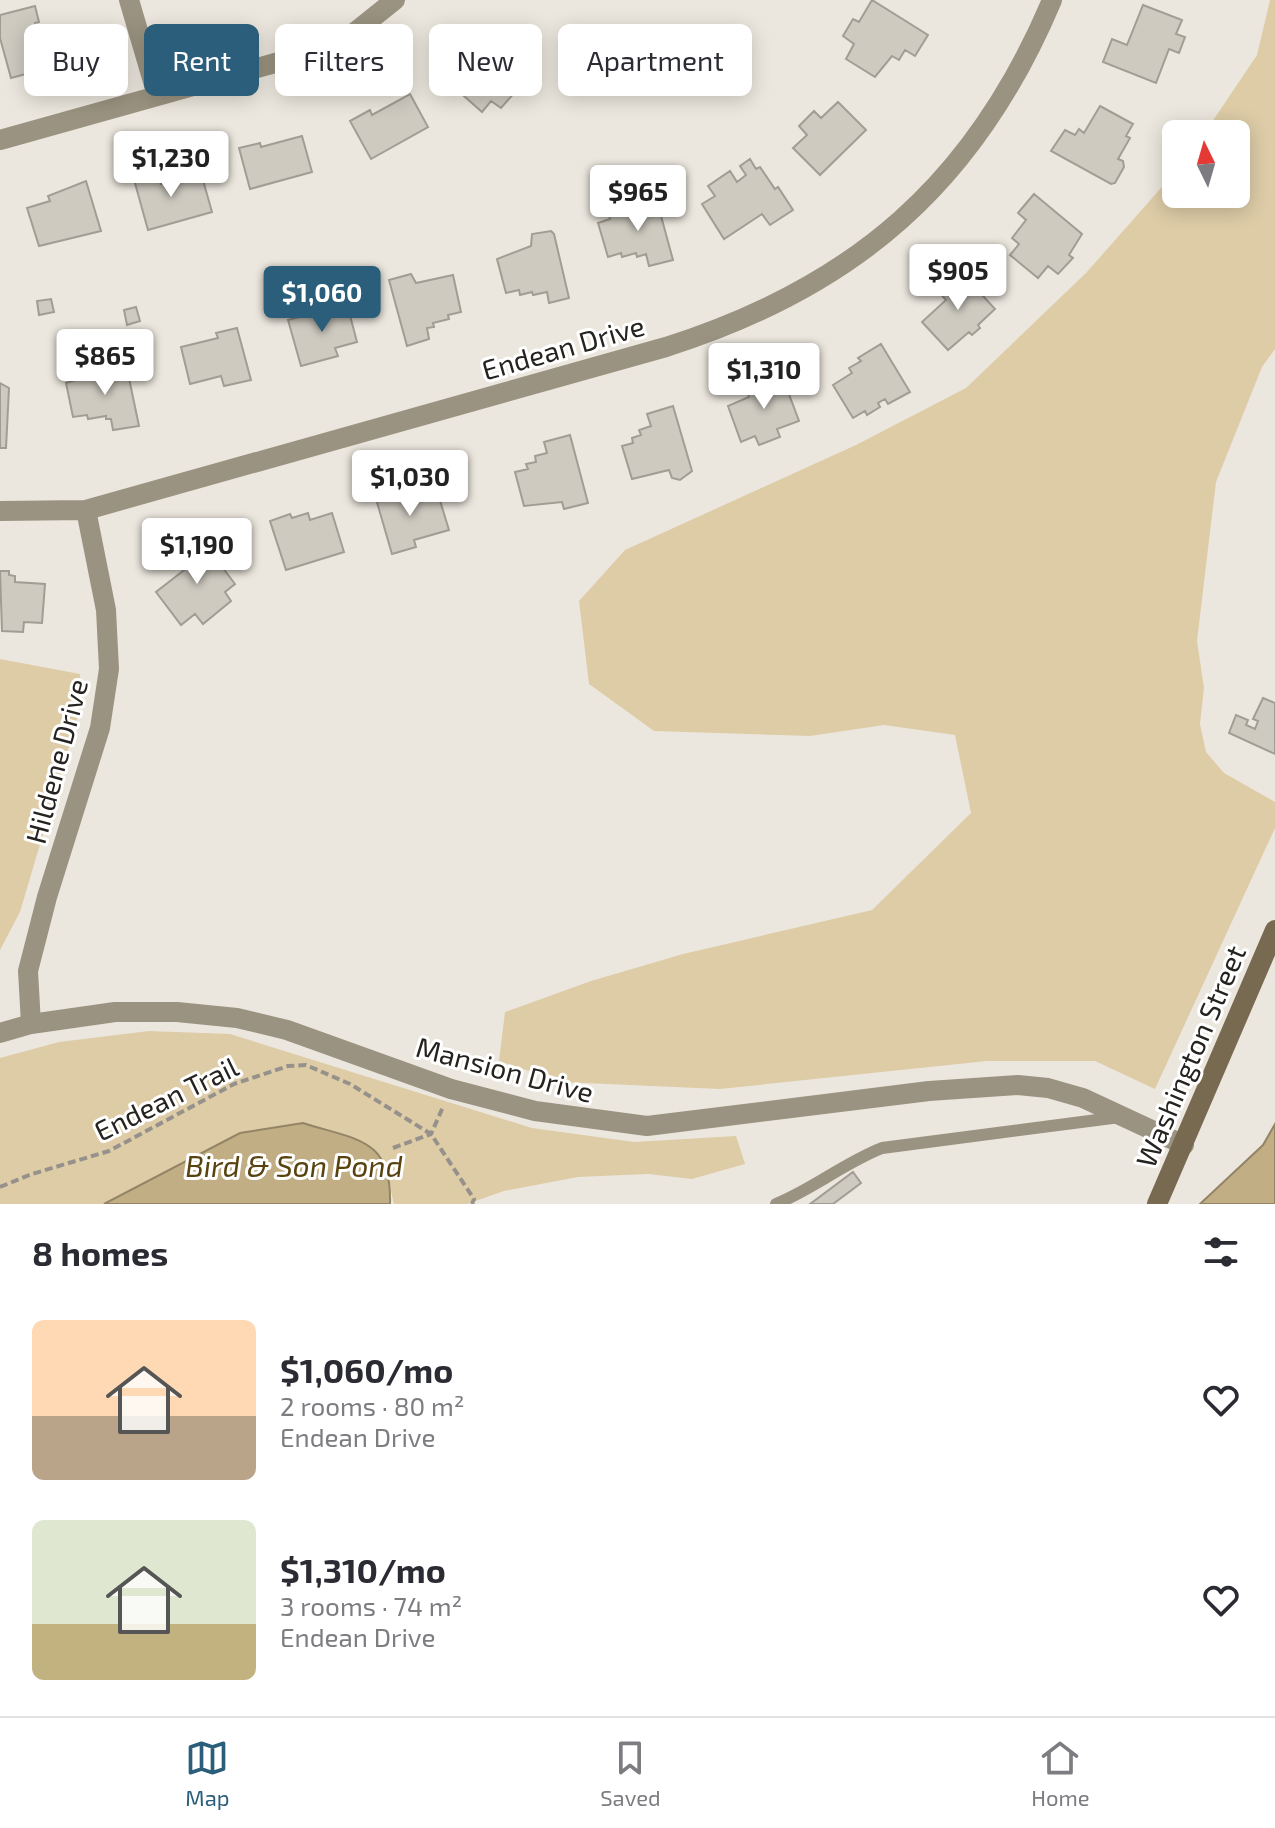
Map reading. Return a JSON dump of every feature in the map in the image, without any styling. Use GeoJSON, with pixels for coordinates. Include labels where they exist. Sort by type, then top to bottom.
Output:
{"type":"FeatureCollection","features":[{"type":"Feature","properties":{"kind":"main road","name":"Washington Street"},"geometry":{"type":"LineString","coordinates":[[1157,1204],[1275,930]]}},
{"type":"Feature","properties":{"kind":"street"},"geometry":{"type":"LineString","coordinates":[[129,0],[144,51]]}},
{"type":"Feature","properties":{"kind":"street"},"geometry":{"type":"LineString","coordinates":[[259,66],[331,46],[367,25],[395,0]]}},
{"type":"Feature","properties":{"kind":"street","name":"Endean Drive"},"geometry":{"type":"LineString","coordinates":[[0,511],[86,510],[666,347],[769,309],[817,283],[862,252],[905,217],[943,178],[978,136],[1008,91],[1052,0]]}},
{"type":"Feature","properties":{"kind":"street"},"geometry":{"type":"LineString","coordinates":[[0,140],[154,96]]}},
{"type":"Feature","properties":{"kind":"street","name":"Hildene Drive"},"geometry":{"type":"LineString","coordinates":[[31,1024],[28,971],[47,897],[100,728],[109,669],[106,610],[86,510]]}},
{"type":"Feature","properties":{"kind":"street","name":"Mansion Drive"},"geometry":{"type":"LineString","coordinates":[[0,1033],[31,1024],[115,1012],[177,1012],[237,1018],[287,1030],[451,1089],[521,1108],[599,1122],[647,1126],[929,1091],[1018,1085],[1048,1088],[1083,1098],[1184,1145]]}},
{"type":"Feature","properties":{"kind":"lane"},"geometry":{"type":"LineString","coordinates":[[776,1204],[794,1197],[850,1161],[882,1148],[1123,1116]]}},
{"type":"Feature","properties":{"kind":"path","name":"Endean Trail"},"geometry":{"type":"LineString","coordinates":[[0,1187],[109,1151],[234,1084],[288,1066],[306,1065],[350,1084],[431,1134]]}},
{"type":"Feature","properties":{"kind":"path"},"geometry":{"type":"LineString","coordinates":[[393,1148],[431,1134],[473,1201]]}},
{"type":"Feature","properties":{"kind":"shaded area"},"geometry":{"type":"Polygon","coordinates":[[[1270,0],[1275,0],[1275,349],[1262,367],[1216,482],[1197,641],[1204,688],[1200,724],[1206,752],[1224,773],[1275,802],[1275,828],[1155,1089],[1095,1061],[987,1061],[720,1089],[562,1082],[499,1061],[505,1012],[591,981],[683,954],[872,910],[971,813],[955,735],[884,725],[810,736],[654,731],[589,684],[579,601],[625,550],[856,445],[966,388],[1086,273],[1162,187],[1162,208],[1250,208],[1250,120],[1213,120],[1257,55],[1270,0]]]}},
{"type":"Feature","properties":{"kind":"shaded area"},"geometry":{"type":"Polygon","coordinates":[[[0,659],[80,674],[81,706],[20,912],[0,950],[0,659]]]}},
{"type":"Feature","properties":{"kind":"shaded area"},"geometry":{"type":"Polygon","coordinates":[[[149,1031],[230,1034],[532,1128],[634,1142],[736,1136],[745,1164],[692,1179],[648,1174],[578,1177],[504,1191],[467,1204],[394,1204],[385,1165],[240,1133],[104,1204],[0,1204],[0,1058],[59,1042],[149,1031]]]}},
{"type":"Feature","properties":{"kind":"water","name":"Bird & Son Pond"},"geometry":{"type":"Polygon","coordinates":[[[303,1123],[354,1138],[377,1153],[385,1165],[390,1204],[104,1204],[240,1133],[303,1123]]]}},
{"type":"Feature","properties":{"kind":"water"},"geometry":{"type":"Polygon","coordinates":[[[1275,1124],[1275,1204],[1200,1204],[1263,1145],[1275,1124]]]}},
{"type":"Feature","properties":{"kind":"building"},"geometry":{"type":"Polygon","coordinates":[[[872,0],[928,35],[915,56],[905,50],[899,60],[892,56],[875,77],[846,59],[854,44],[843,36],[853,19],[859,22],[872,0]]]}},
{"type":"Feature","properties":{"kind":"building"},"geometry":{"type":"Polygon","coordinates":[[[1143,5],[1182,20],[1176,34],[1185,37],[1179,53],[1169,49],[1156,83],[1103,62],[1112,39],[1127,45],[1143,5]]]}},
{"type":"Feature","properties":{"kind":"building"},"geometry":{"type":"Polygon","coordinates":[[[35,6],[39,22],[24,24],[24,74],[11,78],[0,38],[0,15],[35,6]]]}},
{"type":"Feature","properties":{"kind":"building"},"geometry":{"type":"Polygon","coordinates":[[[411,96],[428,127],[371,159],[350,121],[370,110],[372,115],[411,96]]]}},
{"type":"Feature","properties":{"kind":"building"},"geometry":{"type":"Polygon","coordinates":[[[464,96],[512,96],[501,108],[491,101],[482,112],[464,96]]]}},
{"type":"Feature","properties":{"kind":"building"},"geometry":{"type":"Polygon","coordinates":[[[838,102],[866,130],[820,175],[793,148],[807,135],[799,126],[814,111],[821,118],[838,102]]]}},
{"type":"Feature","properties":{"kind":"building"},"geometry":{"type":"Polygon","coordinates":[[[1100,106],[1133,124],[1126,136],[1130,138],[1118,159],[1123,161],[1124,167],[1115,183],[1111,184],[1051,151],[1065,130],[1075,135],[1079,129],[1084,133],[1100,106]]]}},
{"type":"Feature","properties":{"kind":"building"},"geometry":{"type":"Polygon","coordinates":[[[302,136],[312,172],[250,189],[239,148],[260,143],[261,147],[302,136]]]}},
{"type":"Feature","properties":{"kind":"building"},"geometry":{"type":"Polygon","coordinates":[[[750,159],[756,169],[760,167],[775,189],[778,187],[793,210],[770,225],[762,214],[724,239],[702,204],[715,196],[708,186],[730,171],[737,182],[746,175],[740,166],[750,159]]]}},
{"type":"Feature","properties":{"kind":"building"},"geometry":{"type":"Polygon","coordinates":[[[157,169],[161,184],[201,173],[212,212],[148,230],[133,176],[157,169]]]}},
{"type":"Feature","properties":{"kind":"building"},"geometry":{"type":"Polygon","coordinates":[[[86,181],[101,231],[39,246],[27,208],[50,201],[48,196],[86,181]]]}},
{"type":"Feature","properties":{"kind":"building"},"geometry":{"type":"Polygon","coordinates":[[[1034,194],[1082,234],[1069,255],[1073,258],[1058,274],[1048,266],[1038,278],[1010,255],[1019,244],[1012,238],[1026,220],[1018,213],[1034,194]]]}},
{"type":"Feature","properties":{"kind":"building"},"geometry":{"type":"Polygon","coordinates":[[[652,196],[657,201],[673,260],[649,266],[646,254],[622,257],[621,253],[608,257],[598,223],[652,196]]]}},
{"type":"Feature","properties":{"kind":"building"},"geometry":{"type":"Polygon","coordinates":[[[551,231],[569,298],[549,303],[547,292],[520,295],[519,290],[506,293],[497,259],[531,246],[532,234],[551,231]]]}},
{"type":"Feature","properties":{"kind":"building"},"geometry":{"type":"Polygon","coordinates":[[[960,271],[995,309],[972,335],[969,332],[948,350],[922,322],[946,300],[938,291],[960,271]]]}},
{"type":"Feature","properties":{"kind":"building"},"geometry":{"type":"Polygon","coordinates":[[[411,274],[416,283],[453,275],[461,312],[448,315],[449,319],[427,328],[429,339],[407,346],[389,280],[411,274]]]}},
{"type":"Feature","properties":{"kind":"building"},"geometry":{"type":"Polygon","coordinates":[[[51,299],[54,312],[39,315],[37,301],[51,299]]]}},
{"type":"Feature","properties":{"kind":"building"},"geometry":{"type":"Polygon","coordinates":[[[347,304],[357,342],[335,348],[338,356],[301,366],[288,320],[347,304]]]}},
{"type":"Feature","properties":{"kind":"building"},"geometry":{"type":"Polygon","coordinates":[[[136,307],[140,321],[127,325],[124,310],[136,307]]]}},
{"type":"Feature","properties":{"kind":"building"},"geometry":{"type":"Polygon","coordinates":[[[237,328],[251,380],[224,386],[221,376],[190,384],[181,347],[218,338],[216,333],[237,328]]]}},
{"type":"Feature","properties":{"kind":"building"},"geometry":{"type":"Polygon","coordinates":[[[881,344],[910,392],[888,404],[885,399],[878,403],[880,407],[867,415],[865,411],[853,418],[833,385],[852,373],[849,368],[861,361],[858,358],[881,344]]]}},
{"type":"Feature","properties":{"kind":"building"},"geometry":{"type":"Polygon","coordinates":[[[121,361],[126,364],[139,426],[113,430],[111,419],[106,419],[106,416],[88,419],[87,415],[73,417],[66,383],[102,372],[105,364],[121,361]]]}},
{"type":"Feature","properties":{"kind":"building"},"geometry":{"type":"Polygon","coordinates":[[[781,373],[799,421],[777,429],[780,437],[759,445],[755,436],[741,442],[728,406],[749,397],[747,390],[762,384],[761,380],[781,373]]]}},
{"type":"Feature","properties":{"kind":"building"},"geometry":{"type":"Polygon","coordinates":[[[0,383],[9,388],[6,448],[0,448],[0,383]]]}},
{"type":"Feature","properties":{"kind":"building"},"geometry":{"type":"Polygon","coordinates":[[[673,406],[692,471],[680,480],[672,478],[669,470],[632,479],[622,446],[633,443],[632,438],[641,435],[639,430],[651,426],[647,414],[673,406]]]}},
{"type":"Feature","properties":{"kind":"building"},"geometry":{"type":"Polygon","coordinates":[[[570,435],[588,503],[564,509],[562,502],[524,506],[515,472],[528,469],[526,464],[536,462],[535,456],[547,453],[544,442],[570,435]]]}},
{"type":"Feature","properties":{"kind":"building"},"geometry":{"type":"Polygon","coordinates":[[[395,487],[398,497],[406,495],[407,500],[438,494],[449,530],[414,540],[416,547],[392,554],[374,492],[395,487]]]}},
{"type":"Feature","properties":{"kind":"building"},"geometry":{"type":"Polygon","coordinates":[[[308,513],[310,520],[332,513],[344,552],[286,570],[270,521],[290,514],[292,518],[308,513]]]}},
{"type":"Feature","properties":{"kind":"building"},"geometry":{"type":"Polygon","coordinates":[[[200,538],[235,584],[225,592],[231,601],[203,624],[195,614],[181,625],[156,592],[188,567],[179,555],[200,538]]]}},
{"type":"Feature","properties":{"kind":"building"},"geometry":{"type":"Polygon","coordinates":[[[0,571],[9,571],[9,575],[15,576],[15,582],[45,584],[42,623],[24,622],[23,632],[2,631],[0,571]]]}},
{"type":"Feature","properties":{"kind":"building"},"geometry":{"type":"Polygon","coordinates":[[[1263,698],[1275,703],[1275,754],[1229,733],[1236,715],[1248,720],[1246,725],[1255,729],[1258,721],[1253,719],[1263,698]]]}},
{"type":"Feature","properties":{"kind":"building"},"geometry":{"type":"Polygon","coordinates":[[[853,1172],[861,1183],[833,1204],[810,1204],[853,1172]]]}}]}
